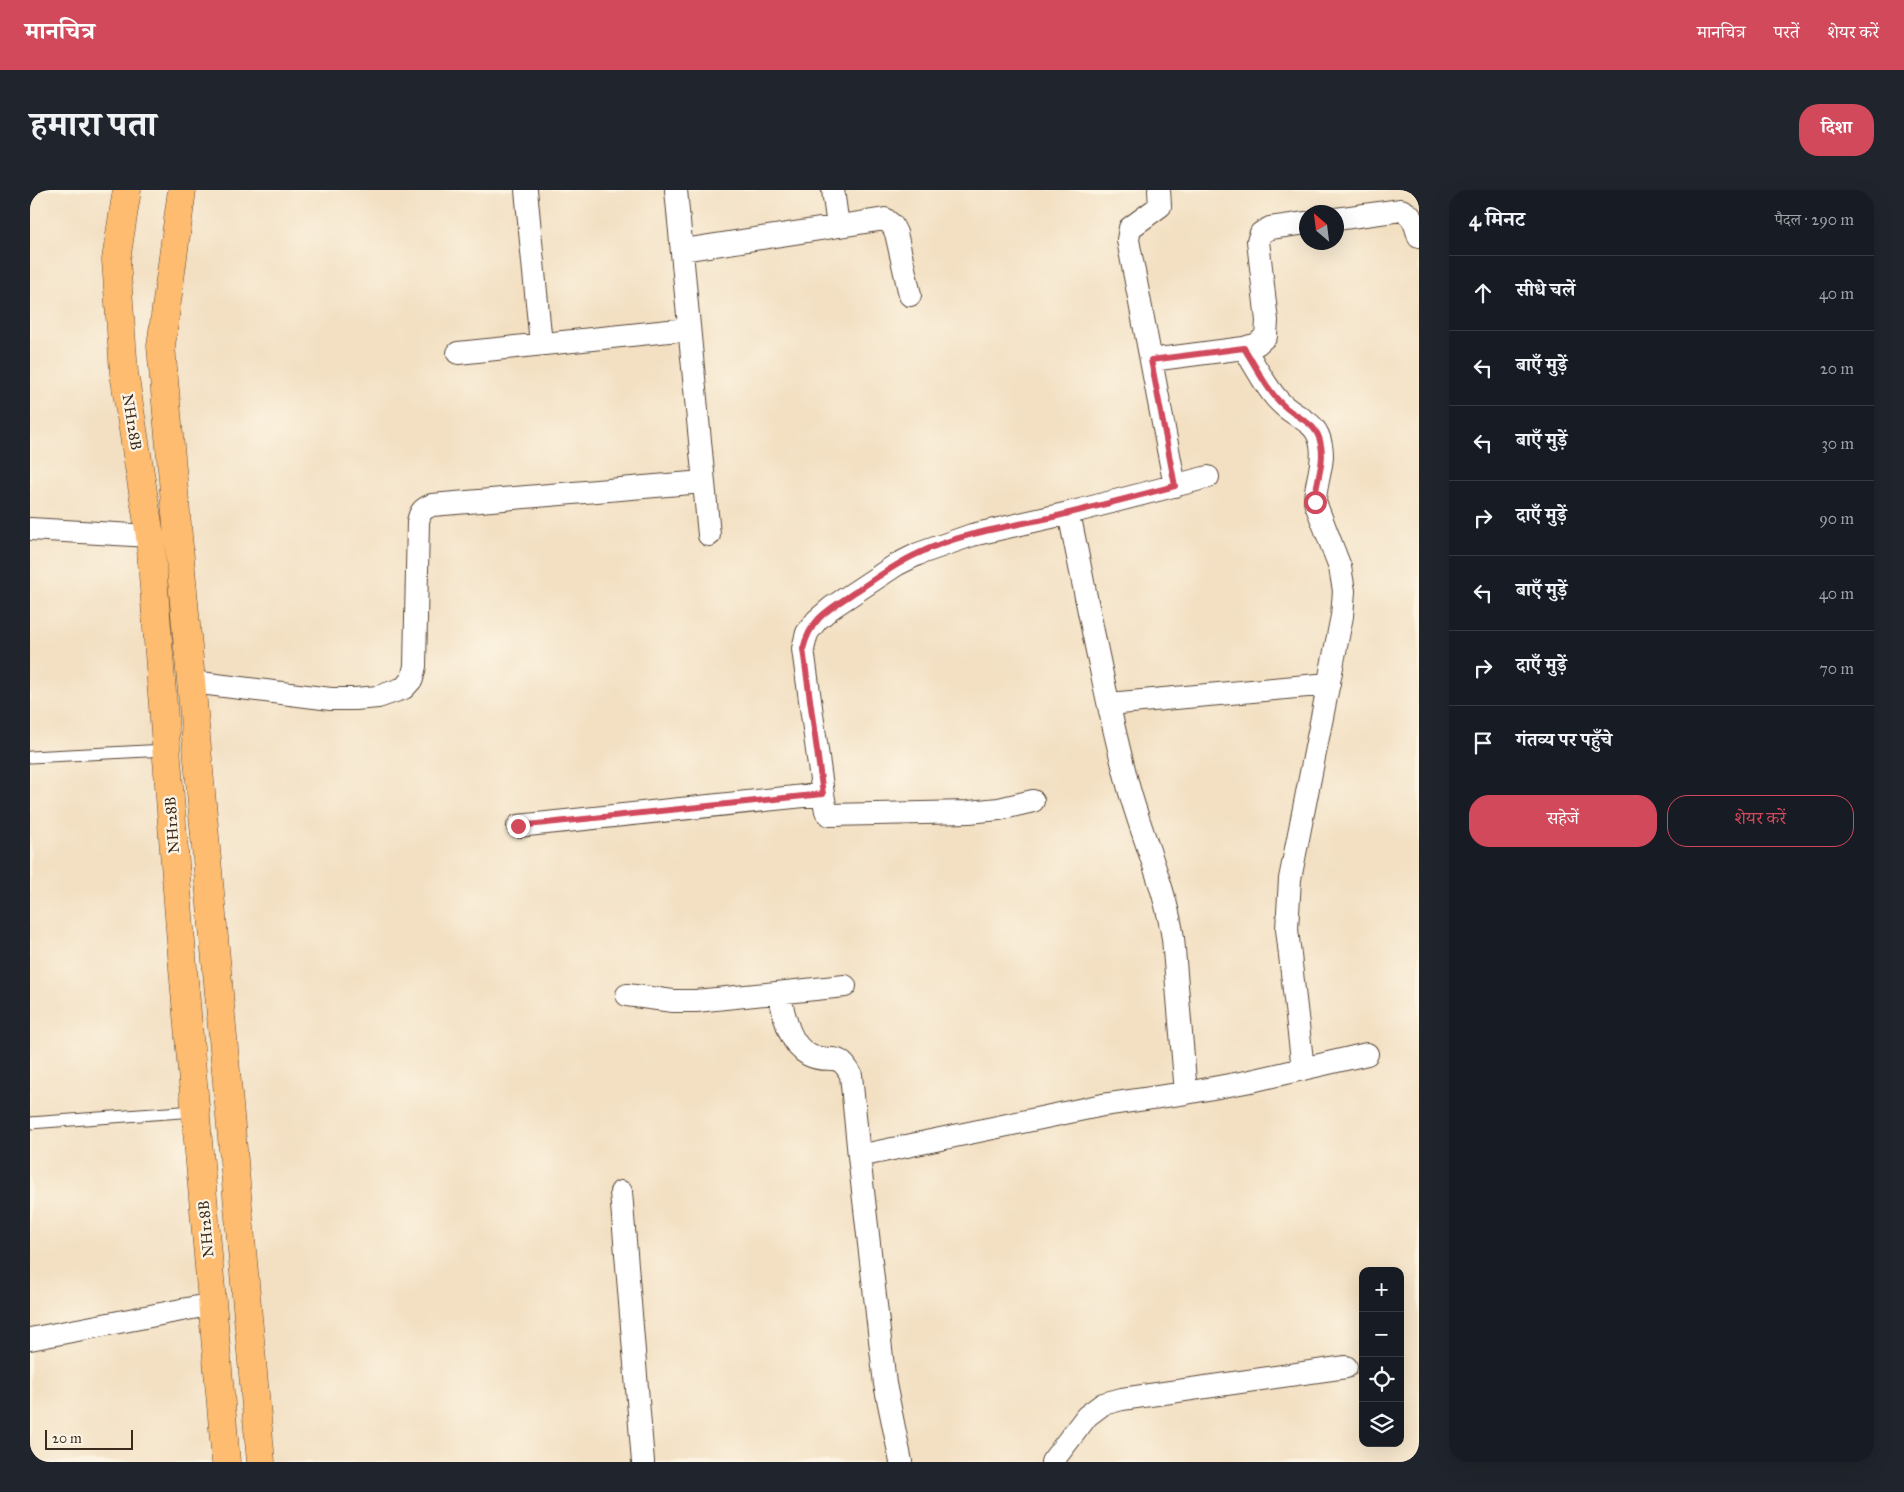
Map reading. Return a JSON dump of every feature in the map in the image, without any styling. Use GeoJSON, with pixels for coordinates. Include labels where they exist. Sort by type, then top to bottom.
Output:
{"type":"FeatureCollection","features":[{"type":"Feature","properties":{"kind":"highway","name":"NH128B"},"geometry":{"type":"LineString","coordinates":[[127,190],[116,260],[124,373],[150,536],[166,750],[226,1462]]}},
{"type":"Feature","properties":{"kind":"highway"},"geometry":{"type":"LineString","coordinates":[[182,190],[161,346],[261,1462]]}},
{"type":"Feature","properties":{"kind":"street"},"geometry":{"type":"LineString","coordinates":[[526,190],[542,344]]}},
{"type":"Feature","properties":{"kind":"street"},"geometry":{"type":"LineString","coordinates":[[676,190],[708,535]]}},
{"type":"Feature","properties":{"kind":"street"},"geometry":{"type":"LineString","coordinates":[[833,190],[838,226]]}},
{"type":"Feature","properties":{"kind":"street"},"geometry":{"type":"LineString","coordinates":[[1159,190],[1160,206],[1130,228],[1128,240],[1175,486]]}},
{"type":"Feature","properties":{"kind":"street"},"geometry":{"type":"LineString","coordinates":[[1344,218],[1401,210],[1408,213],[1414,220],[1419,237]]}},
{"type":"Feature","properties":{"kind":"street"},"geometry":{"type":"LineString","coordinates":[[683,250],[886,219],[892,225],[910,295]]}},
{"type":"Feature","properties":{"kind":"street"},"geometry":{"type":"LineString","coordinates":[[1151,360],[1244,348],[1257,344],[1266,336],[1268,321],[1258,241],[1261,233],[1270,228],[1299,224]]}},
{"type":"Feature","properties":{"kind":"street"},"geometry":{"type":"LineString","coordinates":[[458,354],[688,329]]}},
{"type":"Feature","properties":{"kind":"street"},"geometry":{"type":"LineString","coordinates":[[1244,348],[1281,404],[1293,414],[1309,422],[1317,432],[1322,456],[1315,491],[1315,502],[1340,567],[1344,591],[1342,616],[1290,879],[1287,906],[1287,929],[1303,1070]]}},
{"type":"Feature","properties":{"kind":"street"},"geometry":{"type":"LineString","coordinates":[[1033,801],[999,809],[969,812],[830,815],[826,811],[823,794],[803,649],[807,633],[816,620],[831,608],[896,565],[918,554],[972,534],[1069,513],[1208,477]]}},
{"type":"Feature","properties":{"kind":"street"},"geometry":{"type":"LineString","coordinates":[[192,682],[331,699],[378,696],[404,688],[412,679],[415,666],[418,522],[420,512],[424,508],[432,505],[703,482]]}},
{"type":"Feature","properties":{"kind":"street"},"geometry":{"type":"LineString","coordinates":[[1069,513],[1109,704],[1137,816],[1170,914],[1186,1093]]}},
{"type":"Feature","properties":{"kind":"street"},"geometry":{"type":"LineString","coordinates":[[30,529],[150,536]]}},
{"type":"Feature","properties":{"kind":"street"},"geometry":{"type":"LineString","coordinates":[[1109,704],[1329,684]]}},
{"type":"Feature","properties":{"kind":"street"},"geometry":{"type":"LineString","coordinates":[[518,826],[823,794]]}},
{"type":"Feature","properties":{"kind":"street"},"geometry":{"type":"LineString","coordinates":[[627,995],[672,1001],[696,1001],[844,986]]}},
{"type":"Feature","properties":{"kind":"street"},"geometry":{"type":"LineString","coordinates":[[779,993],[787,1025],[800,1048],[809,1055],[841,1060],[846,1064],[851,1074],[885,1384],[901,1462]]}},
{"type":"Feature","properties":{"kind":"street"},"geometry":{"type":"LineString","coordinates":[[859,1156],[1093,1106],[1186,1093],[1303,1070],[1367,1054]]}},
{"type":"Feature","properties":{"kind":"street"},"geometry":{"type":"LineString","coordinates":[[620,1192],[643,1462]]}},
{"type":"Feature","properties":{"kind":"street"},"geometry":{"type":"LineString","coordinates":[[30,1339],[213,1304]]}},
{"type":"Feature","properties":{"kind":"street"},"geometry":{"type":"LineString","coordinates":[[1052,1462],[1087,1416],[1103,1404],[1122,1399],[1346,1367]]}},
{"type":"Feature","properties":{"kind":"lane"},"geometry":{"type":"LineString","coordinates":[[30,757],[166,750]]}},
{"type":"Feature","properties":{"kind":"lane"},"geometry":{"type":"LineString","coordinates":[[30,1123],[196,1111]]}},
{"type":"Feature","properties":{"kind":"route"},"geometry":{"type":"LineString","coordinates":[[518,826],[823,794],[803,649],[807,633],[816,620],[896,565],[940,545],[972,534],[1069,513],[1175,486],[1151,360],[1244,348],[1281,404],[1293,414],[1309,422],[1317,432],[1322,456],[1315,491],[1315,502]]}}]}
